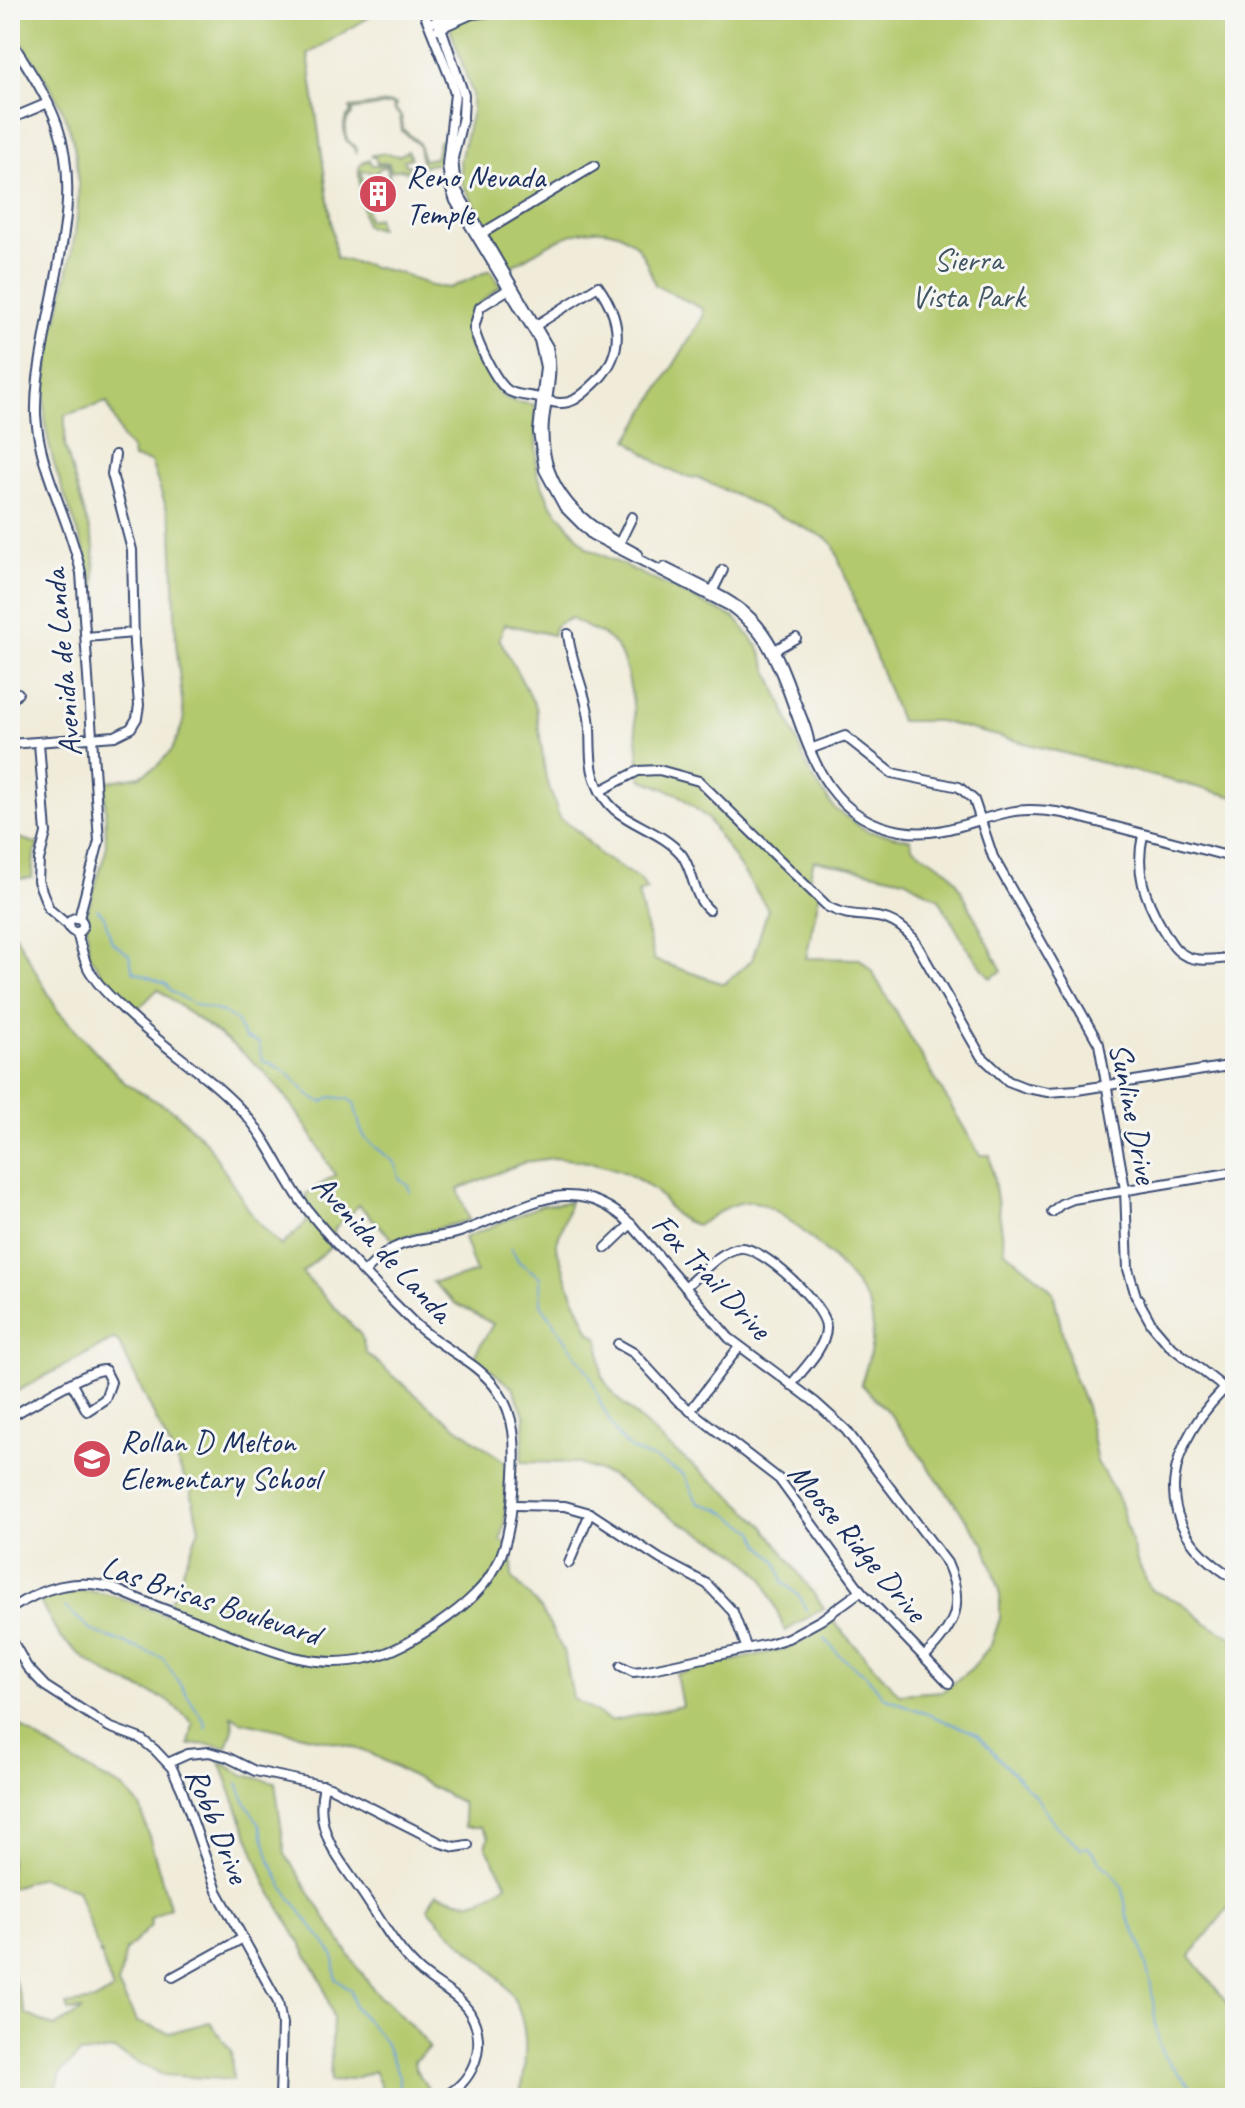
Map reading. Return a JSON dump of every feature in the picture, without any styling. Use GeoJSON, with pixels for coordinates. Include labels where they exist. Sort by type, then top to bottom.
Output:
{"type":"FeatureCollection","features":[{"type":"Feature","properties":{"kind":"street"},"geometry":{"type":"LineString","coordinates":[[423,10],[455,94],[447,158],[448,181],[455,201],[480,235],[534,326],[544,357],[544,400],[539,443],[550,484],[581,527],[711,594],[751,624],[773,651],[802,737],[823,778],[840,798],[851,809],[876,823],[901,831],[928,833],[1012,811],[1038,809],[1235,858]]}},
{"type":"Feature","properties":{"kind":"street"},"geometry":{"type":"LineString","coordinates":[[435,10],[464,95],[463,117],[453,158],[459,195],[509,289],[534,326]]}},
{"type":"Feature","properties":{"kind":"street"},"geometry":{"type":"LineString","coordinates":[[430,28],[472,14],[510,10]]}},
{"type":"Feature","properties":{"kind":"street","name":"Avenida de Landa"},"geometry":{"type":"LineString","coordinates":[[10,39],[48,103],[64,148],[68,195],[39,373],[36,413],[45,468],[77,555],[86,637],[99,841],[79,918],[84,926],[77,932],[88,967],[101,987],[141,1028],[209,1080],[244,1113],[268,1143],[301,1200],[365,1272],[424,1332],[483,1373],[498,1391],[512,1426],[515,1459],[513,1505]]}},
{"type":"Feature","properties":{"kind":"street"},"geometry":{"type":"LineString","coordinates":[[10,119],[48,103]]}},
{"type":"Feature","properties":{"kind":"street"},"geometry":{"type":"LineString","coordinates":[[10,148],[15,179],[10,232]]}},
{"type":"Feature","properties":{"kind":"street"},"geometry":{"type":"LineString","coordinates":[[480,235],[594,166]]}},
{"type":"Feature","properties":{"kind":"street"},"geometry":{"type":"LineString","coordinates":[[475,221],[483,225],[495,224]]}},
{"type":"Feature","properties":{"kind":"street"},"geometry":{"type":"LineString","coordinates":[[509,289],[480,307],[474,320],[476,335],[503,387],[516,394],[558,403],[576,399],[601,376],[613,359],[618,338],[616,317],[598,286],[534,326]]}},
{"type":"Feature","properties":{"kind":"street"},"geometry":{"type":"LineString","coordinates":[[10,744],[93,739],[124,733],[137,718],[132,550],[112,474],[115,455]]}},
{"type":"Feature","properties":{"kind":"street"},"geometry":{"type":"LineString","coordinates":[[618,546],[632,517]]}},
{"type":"Feature","properties":{"kind":"street"},"geometry":{"type":"LineString","coordinates":[[711,594],[723,570]]}},
{"type":"Feature","properties":{"kind":"street"},"geometry":{"type":"LineString","coordinates":[[86,637],[134,633]]}},
{"type":"Feature","properties":{"kind":"street"},"geometry":{"type":"LineString","coordinates":[[568,634],[570,653],[589,715],[592,769],[600,791],[615,809],[681,854],[703,904],[709,910]]}},
{"type":"Feature","properties":{"kind":"street"},"geometry":{"type":"LineString","coordinates":[[773,651],[796,638]]}},
{"type":"Feature","properties":{"kind":"street"},"geometry":{"type":"LineString","coordinates":[[10,702],[18,693]]}},
{"type":"Feature","properties":{"kind":"street","name":"Sunline Drive"},"geometry":{"type":"LineString","coordinates":[[810,749],[845,736],[892,773],[965,790],[974,800],[993,857],[1094,1032],[1103,1057],[1125,1189],[1128,1269],[1142,1310],[1169,1345],[1235,1399]]}},
{"type":"Feature","properties":{"kind":"street"},"geometry":{"type":"LineString","coordinates":[[39,743],[46,833],[39,860],[38,881],[49,909],[77,932]]}},
{"type":"Feature","properties":{"kind":"street"},"geometry":{"type":"LineString","coordinates":[[600,791],[638,771],[659,770],[699,781],[828,907],[848,914],[880,916],[904,928],[921,951],[981,1056],[994,1070],[1017,1084],[1048,1092],[1235,1065]]}},
{"type":"Feature","properties":{"kind":"street"},"geometry":{"type":"LineString","coordinates":[[1143,835],[1139,861],[1142,888],[1173,947],[1192,958],[1235,958]]}},
{"type":"Feature","properties":{"kind":"street"},"geometry":{"type":"LineString","coordinates":[[69,926],[72,919],[79,918]]}},
{"type":"Feature","properties":{"kind":"street"},"geometry":{"type":"LineString","coordinates":[[1052,1212],[1073,1199],[1235,1172]]}},
{"type":"Feature","properties":{"kind":"street","name":"Fox Trail Drive"},"geometry":{"type":"LineString","coordinates":[[365,1272],[385,1253],[405,1243],[465,1230],[542,1198],[566,1195],[591,1199],[615,1210],[631,1224],[739,1347],[846,1430],[947,1563],[956,1582],[957,1603],[952,1625],[924,1657]]}},
{"type":"Feature","properties":{"kind":"street"},"geometry":{"type":"LineString","coordinates":[[606,1248],[631,1224]]}},
{"type":"Feature","properties":{"kind":"street"},"geometry":{"type":"LineString","coordinates":[[685,1287],[731,1250],[746,1248],[764,1256],[819,1307],[826,1319],[822,1342],[791,1385]]}},
{"type":"Feature","properties":{"kind":"street","name":"Moose Ridge Drive"},"geometry":{"type":"LineString","coordinates":[[618,1344],[634,1353],[690,1411],[779,1479],[861,1591],[949,1683]]}},
{"type":"Feature","properties":{"kind":"street"},"geometry":{"type":"LineString","coordinates":[[690,1411],[739,1347]]}},
{"type":"Feature","properties":{"kind":"street"},"geometry":{"type":"LineString","coordinates":[[10,1417],[98,1370],[105,1370],[111,1382],[105,1399],[87,1411],[72,1384]]}},
{"type":"Feature","properties":{"kind":"street"},"geometry":{"type":"LineString","coordinates":[[1235,1379],[1202,1415],[1182,1446],[1175,1469],[1173,1495],[1179,1520],[1190,1541],[1209,1561],[1235,1579]]}},
{"type":"Feature","properties":{"kind":"street"},"geometry":{"type":"LineString","coordinates":[[513,1505],[565,1506],[590,1513],[660,1559],[696,1577],[717,1592],[733,1612],[747,1649]]}},
{"type":"Feature","properties":{"kind":"street","name":"Las Brisas Boulevard"},"geometry":{"type":"LineString","coordinates":[[10,1609],[51,1588],[91,1583],[113,1588],[294,1658],[326,1663],[364,1659],[388,1653],[414,1640],[455,1613],[485,1586],[503,1552],[513,1505]]}},
{"type":"Feature","properties":{"kind":"street"},"geometry":{"type":"LineString","coordinates":[[569,1563],[590,1513]]}},
{"type":"Feature","properties":{"kind":"street"},"geometry":{"type":"LineString","coordinates":[[621,1666],[633,1672],[643,1671],[788,1638],[821,1620],[861,1591]]}},
{"type":"Feature","properties":{"kind":"street","name":"Robb Drive"},"geometry":{"type":"LineString","coordinates":[[10,1637],[27,1667],[45,1686],[109,1727],[141,1739],[168,1763],[182,1790],[217,1891],[280,2009],[280,2098]]}},
{"type":"Feature","properties":{"kind":"street"},"geometry":{"type":"LineString","coordinates":[[168,1763],[188,1754],[209,1752],[255,1771],[324,1785],[346,1793],[447,1845],[468,1845]]}},
{"type":"Feature","properties":{"kind":"street"},"geometry":{"type":"LineString","coordinates":[[324,1785],[321,1799],[323,1823],[336,1853],[402,1952],[424,1974],[464,2005],[476,2026],[478,2049],[471,2072],[459,2087],[439,2098]]}},
{"type":"Feature","properties":{"kind":"street"},"geometry":{"type":"LineString","coordinates":[[173,1977],[243,1938]]}},
{"type":"Feature","properties":{"kind":"green space"},"geometry":{"type":"Polygon","coordinates":[[[10,10],[381,10],[308,54],[336,258],[403,274],[431,286],[450,288],[490,270],[501,286],[473,313],[471,329],[498,391],[511,400],[535,405],[537,473],[550,503],[587,548],[735,618],[759,648],[811,775],[835,809],[867,831],[910,839],[912,847],[949,871],[958,884],[1002,971],[990,978],[966,946],[939,899],[904,879],[814,860],[809,879],[820,891],[806,958],[860,959],[871,970],[980,1155],[990,1155],[1005,1251],[1053,1292],[1071,1370],[1086,1406],[1097,1462],[1118,1497],[1137,1561],[1151,1590],[1182,1603],[1205,1622],[1235,1639],[1235,1899],[1190,1956],[1230,2006],[1235,2007],[1235,2098],[517,2098],[523,2082],[525,2056],[524,2029],[518,2007],[494,1972],[428,1908],[436,1893],[473,1902],[507,1884],[486,1847],[489,1837],[481,1827],[465,1827],[462,1803],[370,1753],[240,1721],[232,1716],[233,1729],[227,1747],[189,1745],[193,1723],[167,1700],[111,1676],[60,1637],[40,1602],[57,1595],[73,1592],[103,1594],[165,1615],[199,1529],[191,1491],[118,1341],[114,1339],[10,1395],[10,925],[58,1011],[126,1084],[174,1111],[207,1143],[254,1218],[281,1246],[307,1222],[306,1194],[335,1175],[294,1109],[253,1061],[158,989],[135,1012],[109,984],[89,955],[86,916],[106,850],[105,782],[140,776],[157,766],[172,750],[184,721],[176,642],[172,525],[151,462],[133,458],[132,450],[123,440],[107,402],[65,415],[65,446],[94,546],[97,629],[94,627],[87,561],[52,457],[45,414],[48,364],[76,221],[77,164],[61,107],[11,19],[10,10]],[[571,618],[556,625],[553,635],[505,624],[499,638],[536,707],[546,779],[560,818],[580,833],[601,856],[641,880],[647,890],[638,893],[654,960],[724,984],[752,960],[768,909],[707,818],[678,794],[641,779],[630,688],[621,655],[610,640],[571,618]],[[553,1158],[525,1162],[458,1189],[469,1220],[393,1240],[359,1205],[335,1228],[331,1246],[302,1273],[361,1335],[366,1353],[435,1411],[505,1462],[505,1521],[501,1540],[513,1550],[512,1577],[541,1609],[564,1652],[573,1698],[610,1721],[682,1706],[676,1674],[787,1648],[833,1621],[899,1694],[943,1691],[972,1668],[991,1645],[1000,1618],[1000,1591],[985,1545],[890,1414],[861,1384],[873,1331],[866,1299],[824,1250],[788,1220],[759,1203],[735,1204],[698,1225],[682,1220],[655,1191],[632,1176],[593,1163],[553,1158]]]}},
{"type":"Feature","properties":{"kind":"green space","name":"Sierra Vista Park"},"geometry":{"type":"Polygon","coordinates":[[[444,10],[1235,10],[1235,797],[939,721],[900,721],[833,544],[699,478],[670,470],[628,440],[703,317],[703,309],[655,285],[640,250],[616,233],[585,231],[569,236],[510,267],[462,183],[460,161],[472,111],[472,93],[444,10]]]}},
{"type":"Feature","properties":{"kind":"green space"},"geometry":{"type":"Polygon","coordinates":[[[388,103],[396,104],[395,109],[401,116],[403,129],[419,143],[423,160],[435,158],[439,141],[444,140],[441,163],[422,166],[419,145],[402,131],[400,116],[394,110],[393,104],[352,110],[347,120],[347,140],[356,147],[356,154],[355,148],[346,140],[344,129],[350,108],[388,103]]]}},
{"type":"Feature","properties":{"kind":"green space"},"geometry":{"type":"Polygon","coordinates":[[[408,151],[411,158],[404,160],[406,165],[410,165],[406,172],[403,169],[391,171],[389,163],[377,163],[372,157],[386,153],[399,156],[408,151]]]}},
{"type":"Feature","properties":{"kind":"green space"},"geometry":{"type":"Polygon","coordinates":[[[369,160],[372,165],[388,165],[389,181],[387,167],[377,172],[361,171],[368,220],[377,218],[379,229],[366,226],[362,207],[359,168],[369,160]]]}},
{"type":"Feature","properties":{"kind":"green space"},"geometry":{"type":"Polygon","coordinates":[[[10,835],[38,844],[32,878],[10,879],[10,835]]]}},
{"type":"Feature","properties":{"kind":"green space"},"geometry":{"type":"Polygon","coordinates":[[[570,1202],[556,1246],[590,1332],[599,1339],[602,1377],[616,1397],[667,1445],[764,1526],[824,1608],[785,1631],[763,1578],[744,1558],[725,1545],[678,1521],[610,1475],[576,1463],[521,1462],[525,1417],[513,1388],[474,1356],[493,1324],[455,1303],[432,1282],[476,1272],[464,1238],[542,1205],[570,1202]]]}},
{"type":"Feature","properties":{"kind":"green space"},"geometry":{"type":"Polygon","coordinates":[[[10,1717],[74,1762],[123,1788],[140,1806],[170,1907],[150,1919],[151,1926],[126,1950],[118,1985],[137,2022],[169,2033],[210,2022],[231,2051],[233,2080],[163,2075],[114,2050],[80,2054],[61,2072],[54,2098],[10,2098],[10,1968],[26,2014],[54,2027],[83,2010],[68,2011],[66,2005],[94,2001],[113,1990],[77,1890],[40,1877],[10,1888],[10,1717]]]}},
{"type":"Feature","properties":{"kind":"green space"},"geometry":{"type":"Polygon","coordinates":[[[220,1762],[244,1775],[275,1782],[285,1854],[357,1967],[381,1999],[386,2000],[426,2043],[429,2048],[414,2061],[430,2092],[409,2098],[386,2098],[374,2071],[330,2082],[333,2018],[321,1980],[266,1883],[220,1762]]]}},
{"type":"Feature","properties":{"kind":"waterway"},"geometry":{"type":"LineString","coordinates":[[10,850],[20,857]]}},
{"type":"Feature","properties":{"kind":"waterway"},"geometry":{"type":"LineString","coordinates":[[97,909],[104,916],[112,942],[129,955],[133,971],[166,984],[171,991],[193,1004],[223,1012],[236,1021],[245,1038],[259,1043],[262,1060],[287,1073],[318,1101],[324,1102],[331,1097],[354,1103],[366,1139],[395,1163],[400,1180],[408,1185],[410,1193]]}},
{"type":"Feature","properties":{"kind":"waterway"},"geometry":{"type":"LineString","coordinates":[[511,1248],[519,1262],[540,1277],[541,1304],[590,1375],[617,1435],[632,1450],[684,1475],[698,1503],[720,1509],[754,1531],[761,1545],[776,1561],[783,1582],[800,1597],[806,1610]]}},
{"type":"Feature","properties":{"kind":"waterway"},"geometry":{"type":"LineString","coordinates":[[65,1607],[91,1630],[163,1658],[206,1724],[205,1728]]}},
{"type":"Feature","properties":{"kind":"waterway"},"geometry":{"type":"LineString","coordinates":[[825,1639],[839,1655],[866,1675],[884,1697],[975,1733],[1037,1798],[1056,1826],[1081,1848],[1088,1847],[1112,1872],[1123,1889],[1127,1916],[1141,1945],[1151,1985],[1157,2035],[1164,2057],[1192,2088],[1196,2098]]}},
{"type":"Feature","properties":{"kind":"waterway"},"geometry":{"type":"LineString","coordinates":[[238,1783],[246,1804],[260,1825],[270,1860],[283,1887],[334,1956],[336,1979],[351,1991],[354,2006],[385,2042],[399,2076],[399,2090]]}},
{"type":"Feature","properties":{"kind":"place","name":"Reno Nevada Temple"},"geometry":{"type":"Point","coordinates":[378,194]}},
{"type":"Feature","properties":{"kind":"place","name":"Rollan D Melton Elementary School"},"geometry":{"type":"Point","coordinates":[92,1459]}}]}
